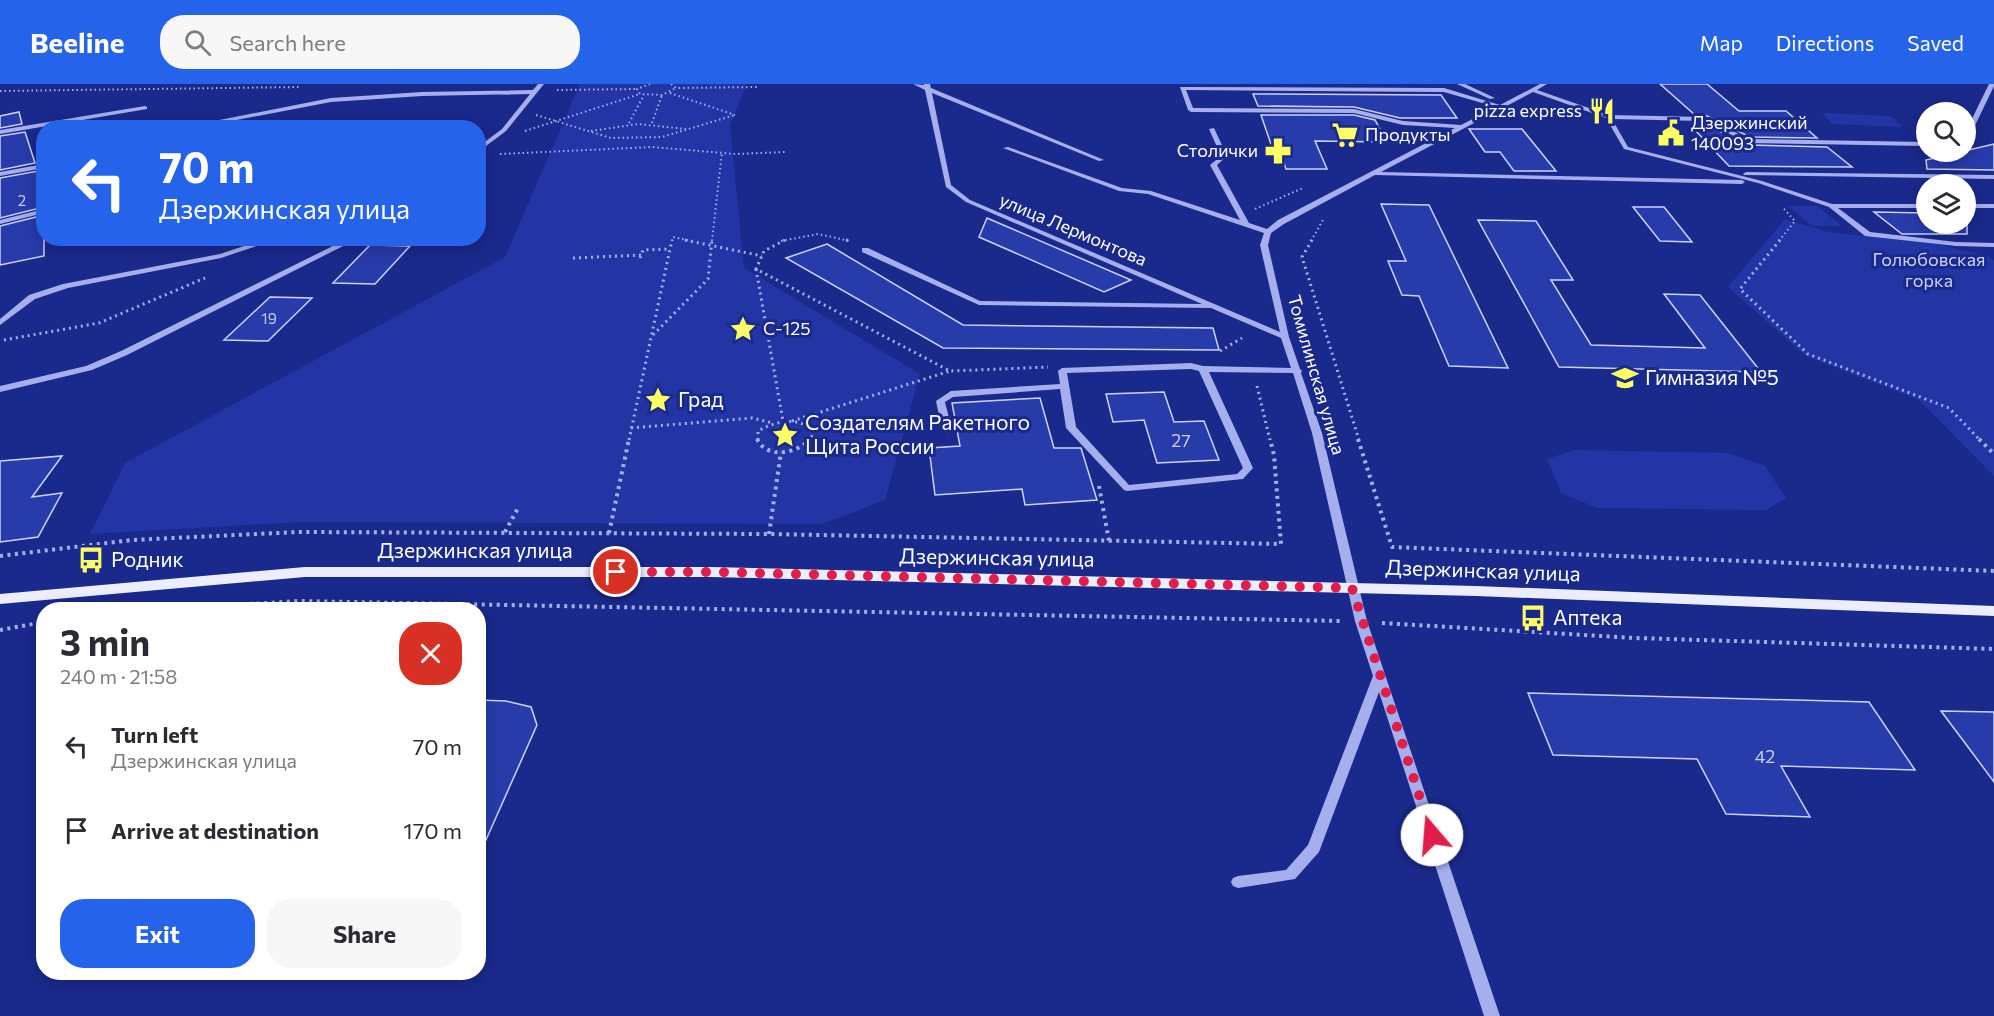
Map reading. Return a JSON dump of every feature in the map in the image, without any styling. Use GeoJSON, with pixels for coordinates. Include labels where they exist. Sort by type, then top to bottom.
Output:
{"type":"FeatureCollection","features":[{"type":"Feature","properties":{"kind":"main road","name":"Дзержинская улица"},"geometry":{"type":"LineString","coordinates":[[0,600],[105,588],[305,572],[711,572],[1352,588],[1994,611]]}},
{"type":"Feature","properties":{"kind":"street"},"geometry":{"type":"LineString","coordinates":[[486,144],[504,130],[541,84]]}},
{"type":"Feature","properties":{"kind":"street"},"geometry":{"type":"LineString","coordinates":[[916,84],[1101,160]]}},
{"type":"Feature","properties":{"kind":"street"},"geometry":{"type":"LineString","coordinates":[[1460,84],[1504,106]]}},
{"type":"Feature","properties":{"kind":"street"},"geometry":{"type":"LineString","coordinates":[[1006,148],[1121,190],[1149,192],[1268,232],[1281,222],[1544,84]]}},
{"type":"Feature","properties":{"kind":"street"},"geometry":{"type":"LineString","coordinates":[[1976,117],[1992,84]]}},
{"type":"Feature","properties":{"kind":"street","name":"улица Лермонтова"},"geometry":{"type":"LineString","coordinates":[[927,87],[948,186],[968,201],[1285,337]]}},
{"type":"Feature","properties":{"kind":"street"},"geometry":{"type":"LineString","coordinates":[[1463,127],[1403,123],[1354,111],[1191,110],[1182,88],[1444,90],[1504,106]]}},
{"type":"Feature","properties":{"kind":"street"},"geometry":{"type":"LineString","coordinates":[[1532,90],[1608,117],[1704,119],[1748,141],[1916,144]]}},
{"type":"Feature","properties":{"kind":"street"},"geometry":{"type":"LineString","coordinates":[[225,120],[331,100],[422,93],[534,92]]}},
{"type":"Feature","properties":{"kind":"street"},"geometry":{"type":"LineString","coordinates":[[72,120],[145,108]]}},
{"type":"Feature","properties":{"kind":"street"},"geometry":{"type":"LineString","coordinates":[[1608,117],[1626,148],[1760,182],[1831,206],[1868,234],[1956,244],[1994,245]]}},
{"type":"Feature","properties":{"kind":"street"},"geometry":{"type":"LineString","coordinates":[[0,132],[36,126]]}},
{"type":"Feature","properties":{"kind":"street"},"geometry":{"type":"LineString","coordinates":[[1212,129],[1224,156],[1213,165],[1246,225]]}},
{"type":"Feature","properties":{"kind":"street"},"geometry":{"type":"LineString","coordinates":[[0,174],[36,167]]}},
{"type":"Feature","properties":{"kind":"street"},"geometry":{"type":"LineString","coordinates":[[1376,174],[1760,182]]}},
{"type":"Feature","properties":{"kind":"street"},"geometry":{"type":"LineString","coordinates":[[1728,174],[1994,177]]}},
{"type":"Feature","properties":{"kind":"street"},"geometry":{"type":"LineString","coordinates":[[1831,206],[1916,206]]}},
{"type":"Feature","properties":{"kind":"street"},"geometry":{"type":"LineString","coordinates":[[1976,206],[1994,206]]}},
{"type":"Feature","properties":{"kind":"street"},"geometry":{"type":"LineString","coordinates":[[0,222],[36,214]]}},
{"type":"Feature","properties":{"kind":"street","name":"Томилинская улица"},"geometry":{"type":"LineString","coordinates":[[1268,232],[1265,250],[1285,337],[1317,433],[1361,621],[1491,1016]]}},
{"type":"Feature","properties":{"kind":"street"},"geometry":{"type":"LineString","coordinates":[[0,323],[32,297],[66,286],[221,256],[252,246]]}},
{"type":"Feature","properties":{"kind":"street"},"geometry":{"type":"LineString","coordinates":[[0,389],[98,364],[340,246]]}},
{"type":"Feature","properties":{"kind":"street"},"geometry":{"type":"LineString","coordinates":[[865,250],[979,303],[1215,307]]}},
{"type":"Feature","properties":{"kind":"street"},"geometry":{"type":"LineString","coordinates":[[1203,369],[1248,468],[1240,477],[1127,488],[1071,429],[1062,371],[1191,366],[1203,369],[1298,371]]}},
{"type":"Feature","properties":{"kind":"street"},"geometry":{"type":"LineString","coordinates":[[947,430],[940,401],[951,394],[1065,386]]}},
{"type":"Feature","properties":{"kind":"street"},"geometry":{"type":"LineString","coordinates":[[1238,882],[1290,875],[1314,848],[1379,676]]}},
{"type":"Feature","properties":{"kind":"path"},"geometry":{"type":"LineString","coordinates":[[557,90],[637,89],[644,84],[650,84]]}},
{"type":"Feature","properties":{"kind":"path"},"geometry":{"type":"LineString","coordinates":[[671,84],[676,88]]}},
{"type":"Feature","properties":{"kind":"path"},"geometry":{"type":"LineString","coordinates":[[516,134],[640,94],[662,95],[676,88],[759,87]]}},
{"type":"Feature","properties":{"kind":"path"},"geometry":{"type":"LineString","coordinates":[[0,91],[140,89]]}},
{"type":"Feature","properties":{"kind":"path"},"geometry":{"type":"LineString","coordinates":[[637,89],[640,94]]}},
{"type":"Feature","properties":{"kind":"path"},"geometry":{"type":"LineString","coordinates":[[518,111],[611,138],[662,137],[735,115],[670,93]]}},
{"type":"Feature","properties":{"kind":"path"},"geometry":{"type":"LineString","coordinates":[[629,123],[644,95]]}},
{"type":"Feature","properties":{"kind":"path"},"geometry":{"type":"LineString","coordinates":[[651,123],[662,95]]}},
{"type":"Feature","properties":{"kind":"path"},"geometry":{"type":"LineString","coordinates":[[590,132],[629,123],[651,123],[687,130]]}},
{"type":"Feature","properties":{"kind":"path"},"geometry":{"type":"LineString","coordinates":[[631,147],[636,137]]}},
{"type":"Feature","properties":{"kind":"path"},"geometry":{"type":"LineString","coordinates":[[496,154],[631,147],[722,152],[786,152]]}},
{"type":"Feature","properties":{"kind":"path"},"geometry":{"type":"LineString","coordinates":[[651,336],[708,279],[722,152]]}},
{"type":"Feature","properties":{"kind":"path"},"geometry":{"type":"LineString","coordinates":[[1760,182],[1796,221],[1740,289],[1808,354],[1949,408],[1994,454]]}},
{"type":"Feature","properties":{"kind":"path"},"geometry":{"type":"LineString","coordinates":[[1323,220],[1302,257],[1392,547],[1994,572]]}},
{"type":"Feature","properties":{"kind":"path"},"geometry":{"type":"LineString","coordinates":[[783,421],[756,269],[763,252],[786,238],[810,234],[847,238],[865,250]]}},
{"type":"Feature","properties":{"kind":"path"},"geometry":{"type":"LineString","coordinates":[[609,533],[673,237],[762,256]]}},
{"type":"Feature","properties":{"kind":"path"},"geometry":{"type":"LineString","coordinates":[[573,258],[641,256],[643,250],[670,249]]}},
{"type":"Feature","properties":{"kind":"path"},"geometry":{"type":"LineString","coordinates":[[756,269],[950,371]]}},
{"type":"Feature","properties":{"kind":"path"},"geometry":{"type":"LineString","coordinates":[[0,341],[99,323],[214,274]]}},
{"type":"Feature","properties":{"kind":"path"},"geometry":{"type":"LineString","coordinates":[[1212,356],[1261,327]]}},
{"type":"Feature","properties":{"kind":"path"},"geometry":{"type":"LineString","coordinates":[[792,421],[808,427],[813,433],[812,438],[804,446],[781,452],[761,447],[757,442],[758,431],[773,423],[792,421],[950,371],[1051,366]]}},
{"type":"Feature","properties":{"kind":"path"},"geometry":{"type":"LineString","coordinates":[[0,556],[132,540],[298,532],[769,534],[1281,544],[1274,455],[1254,371]]}},
{"type":"Feature","properties":{"kind":"path"},"geometry":{"type":"LineString","coordinates":[[632,428],[752,418],[773,423]]}},
{"type":"Feature","properties":{"kind":"path"},"geometry":{"type":"LineString","coordinates":[[769,534],[781,452]]}},
{"type":"Feature","properties":{"kind":"path"},"geometry":{"type":"LineString","coordinates":[[1097,479],[1109,541]]}},
{"type":"Feature","properties":{"kind":"path"},"geometry":{"type":"LineString","coordinates":[[504,532],[518,508]]}},
{"type":"Feature","properties":{"kind":"path"},"geometry":{"type":"LineString","coordinates":[[282,602],[352,602]]}},
{"type":"Feature","properties":{"kind":"path"},"geometry":{"type":"LineString","coordinates":[[486,605],[1361,621],[1635,638],[1994,649]]}},
{"type":"Feature","properties":{"kind":"path"},"geometry":{"type":"LineString","coordinates":[[0,630],[36,623]]}},
{"type":"Feature","properties":{"kind":"green space"},"geometry":{"type":"Polygon","coordinates":[[[580,84],[747,84],[730,125],[744,268],[920,374],[885,500],[822,524],[301,522],[90,534],[125,463],[505,257],[580,84]]]}},
{"type":"Feature","properties":{"kind":"green space"},"geometry":{"type":"Polygon","coordinates":[[[1822,113],[1891,116],[1902,127],[1832,124],[1822,113]]]}},
{"type":"Feature","properties":{"kind":"green space"},"geometry":{"type":"Polygon","coordinates":[[[1788,206],[1817,206],[1842,226],[1812,226],[1788,206]]]}},
{"type":"Feature","properties":{"kind":"green space","name":"Голюбовская горка"},"geometry":{"type":"Polygon","coordinates":[[[1785,219],[1828,232],[1936,244],[1988,256],[1994,260],[1994,476],[1919,400],[1806,356],[1728,287],[1785,219]]]}},
{"type":"Feature","properties":{"kind":"green space"},"geometry":{"type":"Polygon","coordinates":[[[1574,450],[1728,453],[1765,466],[1786,498],[1766,510],[1597,508],[1561,493],[1547,459],[1574,450]]]}},
{"type":"Feature","properties":{"kind":"building"},"geometry":{"type":"Polygon","coordinates":[[[1660,84],[1707,84],[1739,111],[1786,111],[1817,138],[1750,137],[1705,115],[1695,115],[1660,84]]]}},
{"type":"Feature","properties":{"kind":"building"},"geometry":{"type":"Polygon","coordinates":[[[1253,94],[1441,95],[1457,118],[1400,118],[1354,107],[1258,106],[1253,94]]]}},
{"type":"Feature","properties":{"kind":"building"},"geometry":{"type":"Polygon","coordinates":[[[19,112],[22,124],[0,128],[0,116],[19,112]]]}},
{"type":"Feature","properties":{"kind":"building"},"geometry":{"type":"Polygon","coordinates":[[[1261,115],[1354,115],[1375,120],[1387,142],[1315,141],[1327,169],[1286,169],[1282,157],[1275,156],[1261,115]]]}},
{"type":"Feature","properties":{"kind":"building"},"geometry":{"type":"Polygon","coordinates":[[[1709,126],[1748,145],[1827,147],[1852,167],[1729,166],[1693,128],[1711,128],[1709,126]]]}},
{"type":"Feature","properties":{"kind":"building"},"geometry":{"type":"Polygon","coordinates":[[[1469,129],[1522,129],[1556,171],[1514,171],[1500,152],[1485,152],[1469,129]]]}},
{"type":"Feature","properties":{"kind":"building"},"geometry":{"type":"Polygon","coordinates":[[[25,132],[35,163],[0,170],[0,136],[25,132]]]}},
{"type":"Feature","properties":{"kind":"building"},"geometry":{"type":"Polygon","coordinates":[[[1994,144],[1994,170],[1927,169],[1926,162],[1976,162],[1976,148],[1994,144]]]}},
{"type":"Feature","properties":{"kind":"building"},"geometry":{"type":"Polygon","coordinates":[[[36,171],[36,209],[0,218],[0,178],[36,171]]]}},
{"type":"Feature","properties":{"kind":"building"},"geometry":{"type":"Polygon","coordinates":[[[1381,204],[1429,205],[1508,368],[1449,366],[1419,296],[1402,295],[1388,261],[1406,261],[1381,204]]]}},
{"type":"Feature","properties":{"kind":"building"},"geometry":{"type":"Polygon","coordinates":[[[1633,207],[1664,207],[1692,242],[1660,241],[1633,207]]]}},
{"type":"Feature","properties":{"kind":"building"},"geometry":{"type":"Polygon","coordinates":[[[1874,212],[1916,213],[1916,234],[1902,234],[1874,212]]]}},
{"type":"Feature","properties":{"kind":"building"},"geometry":{"type":"Polygon","coordinates":[[[36,217],[36,246],[44,246],[44,256],[0,265],[0,226],[36,217]]]}},
{"type":"Feature","properties":{"kind":"building"},"geometry":{"type":"Polygon","coordinates":[[[987,218],[1131,280],[1104,292],[979,237],[987,218]]]}},
{"type":"Feature","properties":{"kind":"building"},"geometry":{"type":"Polygon","coordinates":[[[1478,220],[1536,221],[1573,280],[1551,280],[1591,345],[1705,348],[1664,294],[1700,295],[1761,372],[1559,367],[1478,220]]]}},
{"type":"Feature","properties":{"kind":"building"},"geometry":{"type":"Polygon","coordinates":[[[827,244],[963,325],[1213,328],[1219,350],[943,348],[786,258],[827,244]]]}},
{"type":"Feature","properties":{"kind":"building"},"geometry":{"type":"Polygon","coordinates":[[[369,246],[410,246],[375,284],[333,283],[369,246]]]}},
{"type":"Feature","properties":{"kind":"building"},"geometry":{"type":"Polygon","coordinates":[[[270,297],[312,298],[268,341],[224,340],[270,297]]]}},
{"type":"Feature","properties":{"kind":"building"},"geometry":{"type":"Polygon","coordinates":[[[1164,392],[1174,422],[1204,421],[1219,460],[1157,463],[1144,420],[1113,422],[1106,394],[1164,392]]]}},
{"type":"Feature","properties":{"kind":"building"},"geometry":{"type":"Polygon","coordinates":[[[1040,398],[1054,448],[1081,448],[1097,500],[1025,505],[1022,489],[935,495],[929,448],[960,446],[952,403],[1040,398]]]}},
{"type":"Feature","properties":{"kind":"building"},"geometry":{"type":"Polygon","coordinates":[[[62,456],[32,497],[62,493],[38,537],[0,542],[0,461],[62,456]]]}},
{"type":"Feature","properties":{"kind":"building"},"geometry":{"type":"Polygon","coordinates":[[[1528,693],[1869,702],[1915,770],[1781,766],[1810,817],[1726,814],[1697,759],[1553,755],[1528,693]]]}},
{"type":"Feature","properties":{"kind":"building"},"geometry":{"type":"Polygon","coordinates":[[[486,700],[506,701],[531,707],[537,725],[486,840],[486,700]]]}},
{"type":"Feature","properties":{"kind":"building"},"geometry":{"type":"Polygon","coordinates":[[[1941,711],[1994,712],[1994,782],[1971,751],[1941,711]]]}},
{"type":"Feature","properties":{"kind":"place","name":"pizza express"},"geometry":{"type":"Point","coordinates":[1602,111]}},
{"type":"Feature","properties":{"kind":"place","name":"Дзержинский 140093"},"geometry":{"type":"Point","coordinates":[1671,133]}},
{"type":"Feature","properties":{"kind":"place","name":"Продукты"},"geometry":{"type":"Point","coordinates":[1345,135]}},
{"type":"Feature","properties":{"kind":"place","name":"Столички"},"geometry":{"type":"Point","coordinates":[1278,151]}},
{"type":"Feature","properties":{"kind":"place","name":"С-125"},"geometry":{"type":"Point","coordinates":[743,329]}},
{"type":"Feature","properties":{"kind":"place","name":"Гимназия №5"},"geometry":{"type":"Point","coordinates":[1625,378]}},
{"type":"Feature","properties":{"kind":"place","name":"Град"},"geometry":{"type":"Point","coordinates":[658,400]}},
{"type":"Feature","properties":{"kind":"place","name":"Создателям Ракетного Щита России"},"geometry":{"type":"Point","coordinates":[785,435]}},
{"type":"Feature","properties":{"kind":"place","name":"Родник"},"geometry":{"type":"Point","coordinates":[91,560]}},
{"type":"Feature","properties":{"kind":"place","name":"Аптека"},"geometry":{"type":"Point","coordinates":[1533,618]}},
{"type":"Feature","properties":{"kind":"route"},"geometry":{"type":"LineString","coordinates":[[616,572],[711,572],[1352,588],[1432,835]]}}]}
